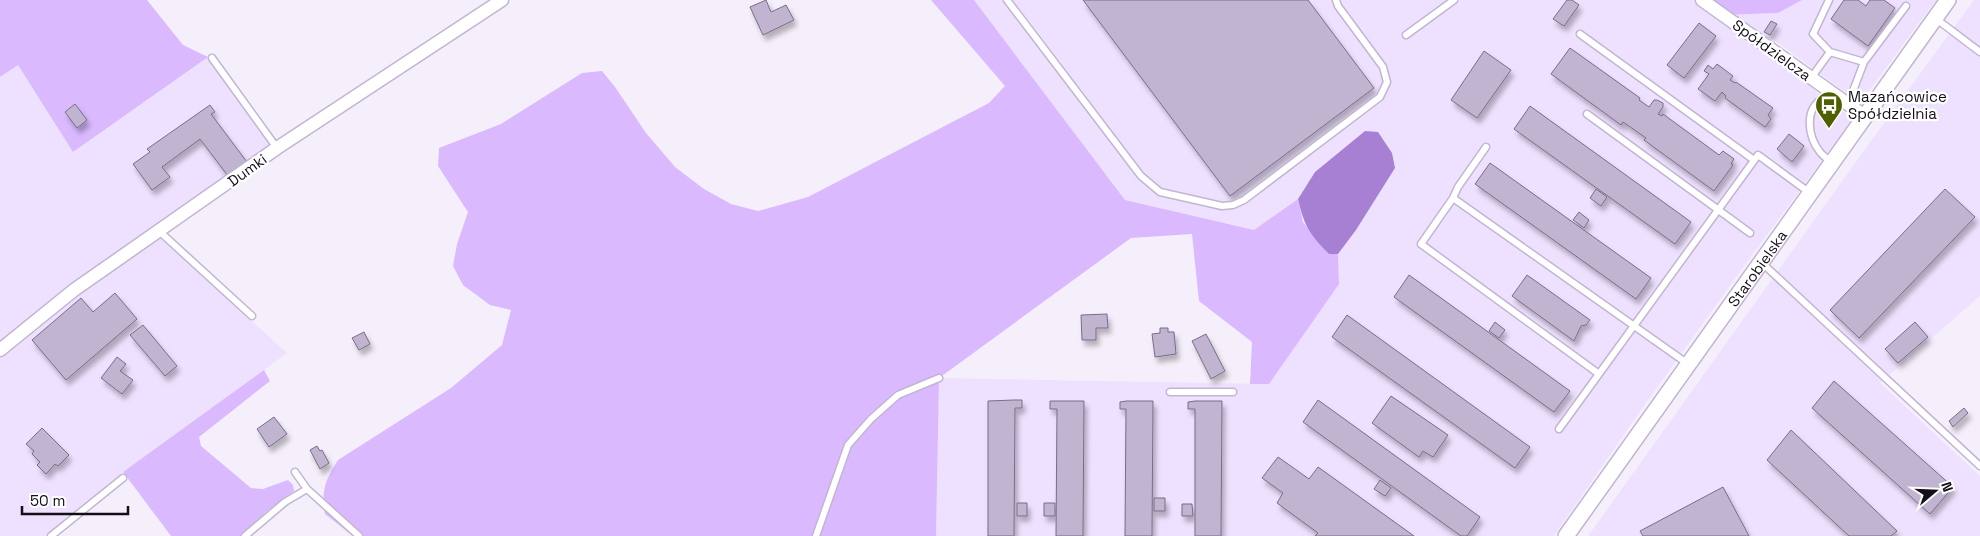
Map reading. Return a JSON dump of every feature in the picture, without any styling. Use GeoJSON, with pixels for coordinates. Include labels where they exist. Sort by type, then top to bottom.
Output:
{"type":"FeatureCollection","features":[{"type":"Feature","properties":{"kind":"street","name":"Dumki"},"geometry":{"type":"LineString","coordinates":[[0,350],[74,290],[278,148],[502,0]]}},
{"type":"Feature","properties":{"kind":"street","name":"Spółdzielcza"},"geometry":{"type":"LineString","coordinates":[[1702,0],[1866,117]]}},
{"type":"Feature","properties":{"kind":"street","name":"Starobielska"},"geometry":{"type":"LineString","coordinates":[[1566,536],[1948,0]]}},
{"type":"Feature","properties":{"kind":"lane"},"geometry":{"type":"LineString","coordinates":[[1007,0],[1141,176],[1160,192],[1222,206],[1232,206],[1244,200],[1380,98],[1387,82],[1383,67],[1338,6],[1336,0]]}},
{"type":"Feature","properties":{"kind":"lane"},"geometry":{"type":"LineString","coordinates":[[1406,35],[1454,0]]}},
{"type":"Feature","properties":{"kind":"lane"},"geometry":{"type":"LineString","coordinates":[[1829,0],[1813,34],[1830,52],[1864,62]]}},
{"type":"Feature","properties":{"kind":"lane"},"geometry":{"type":"LineString","coordinates":[[1848,104],[1864,62],[1906,6]]}},
{"type":"Feature","properties":{"kind":"lane"},"geometry":{"type":"LineString","coordinates":[[1935,18],[1980,52]]}},
{"type":"Feature","properties":{"kind":"lane"},"geometry":{"type":"LineString","coordinates":[[1580,34],[1754,160]]}},
{"type":"Feature","properties":{"kind":"lane"},"geometry":{"type":"LineString","coordinates":[[1811,78],[1830,52]]}},
{"type":"Feature","properties":{"kind":"lane"},"geometry":{"type":"LineString","coordinates":[[212,58],[278,148]]}},
{"type":"Feature","properties":{"kind":"lane"},"geometry":{"type":"LineString","coordinates":[[1832,163],[1819,151],[1811,135],[1810,120],[1813,109],[1823,98],[1835,95]]}},
{"type":"Feature","properties":{"kind":"lane"},"geometry":{"type":"LineString","coordinates":[[1587,114],[1719,209],[1750,234]]}},
{"type":"Feature","properties":{"kind":"lane"},"geometry":{"type":"LineString","coordinates":[[1486,147],[1421,244],[1599,374]]}},
{"type":"Feature","properties":{"kind":"lane"},"geometry":{"type":"LineString","coordinates":[[1559,430],[1758,155],[1811,194]]}},
{"type":"Feature","properties":{"kind":"lane"},"geometry":{"type":"LineString","coordinates":[[1453,198],[1688,365]]}},
{"type":"Feature","properties":{"kind":"lane"},"geometry":{"type":"LineString","coordinates":[[160,231],[252,316]]}},
{"type":"Feature","properties":{"kind":"lane"},"geometry":{"type":"LineString","coordinates":[[1761,262],[1980,466]]}},
{"type":"Feature","properties":{"kind":"lane"},"geometry":{"type":"LineString","coordinates":[[816,536],[848,445],[870,419],[898,395],[938,378]]}},
{"type":"Feature","properties":{"kind":"lane"},"geometry":{"type":"LineString","coordinates":[[1170,392],[1233,392]]}},
{"type":"Feature","properties":{"kind":"lane"},"geometry":{"type":"LineString","coordinates":[[294,472],[307,489],[360,536]]}},
{"type":"Feature","properties":{"kind":"lane"},"geometry":{"type":"LineString","coordinates":[[51,536],[123,478]]}},
{"type":"Feature","properties":{"kind":"lane"},"geometry":{"type":"LineString","coordinates":[[245,536],[285,502],[307,489]]}},
{"type":"Feature","properties":{"kind":"shaded area"},"geometry":{"type":"Polygon","coordinates":[[[0,0],[147,0],[183,45],[208,57],[73,152],[18,65],[0,77],[0,0]]]}},
{"type":"Feature","properties":{"kind":"shaded area"},"geometry":{"type":"Polygon","coordinates":[[[931,0],[974,0],[1125,200],[1254,230],[1298,199],[1303,222],[1329,254],[1338,254],[1339,284],[1269,384],[1250,384],[1252,342],[1199,301],[1192,234],[1131,238],[939,378],[936,536],[353,536],[325,514],[325,486],[338,460],[451,388],[502,345],[511,310],[490,305],[463,285],[453,266],[457,244],[468,212],[438,166],[439,148],[501,124],[582,73],[602,71],[646,133],[675,167],[704,189],[731,204],[758,211],[808,197],[989,103],[1005,86],[931,0]]]}},
{"type":"Feature","properties":{"kind":"shaded area"},"geometry":{"type":"Polygon","coordinates":[[[974,0],[1693,0],[1853,119],[1643,407],[1554,536],[936,536],[939,378],[1269,384],[1339,284],[1338,254],[1356,230],[1369,208],[1365,131],[1315,172],[1298,199],[1254,230],[1125,200],[974,0]]]}},
{"type":"Feature","properties":{"kind":"shaded area"},"geometry":{"type":"Polygon","coordinates":[[[1702,0],[1802,0],[1778,13],[1723,15],[1702,0]]]}},
{"type":"Feature","properties":{"kind":"shaded area"},"geometry":{"type":"Polygon","coordinates":[[[1802,0],[1936,0],[1866,95],[1853,98],[1777,42],[1723,15],[1778,13],[1802,0]]]}},
{"type":"Feature","properties":{"kind":"shaded area"},"geometry":{"type":"Polygon","coordinates":[[[1974,0],[1980,0],[1980,296],[1880,383],[1980,476],[1980,536],[1588,536],[1868,145],[1974,0]]]}},
{"type":"Feature","properties":{"kind":"shaded area"},"geometry":{"type":"Polygon","coordinates":[[[208,57],[271,143],[270,148],[0,345],[0,77],[18,65],[73,152],[208,57]]]}},
{"type":"Feature","properties":{"kind":"shaded area"},"geometry":{"type":"Polygon","coordinates":[[[1365,131],[1378,132],[1392,153],[1395,168],[1356,230],[1338,254],[1329,254],[1309,230],[1298,199],[1315,172],[1365,131]]]}},
{"type":"Feature","properties":{"kind":"shaded area"},"geometry":{"type":"Polygon","coordinates":[[[160,238],[287,353],[123,472],[45,536],[0,536],[0,353],[76,292],[153,239],[160,238]]]}},
{"type":"Feature","properties":{"kind":"shaded area"},"geometry":{"type":"Polygon","coordinates":[[[264,370],[270,381],[199,437],[201,446],[251,488],[263,489],[288,480],[293,485],[294,491],[266,512],[241,536],[171,536],[123,472],[264,370]]]}},
{"type":"Feature","properties":{"kind":"building"},"geometry":{"type":"Polygon","coordinates":[[[766,0],[771,12],[786,5],[794,20],[763,35],[750,7],[766,0]]]}},
{"type":"Feature","properties":{"kind":"building"},"geometry":{"type":"Polygon","coordinates":[[[1083,0],[1308,0],[1374,88],[1230,196],[1083,0]]]}},
{"type":"Feature","properties":{"kind":"building"},"geometry":{"type":"Polygon","coordinates":[[[1567,0],[1572,0],[1579,5],[1564,26],[1553,19],[1567,0]]]}},
{"type":"Feature","properties":{"kind":"building"},"geometry":{"type":"Polygon","coordinates":[[[1844,0],[1858,0],[1866,6],[1870,0],[1884,0],[1895,8],[1868,46],[1831,19],[1844,0]]]}},
{"type":"Feature","properties":{"kind":"building"},"geometry":{"type":"Polygon","coordinates":[[[1771,21],[1777,24],[1770,35],[1764,32],[1771,21]]]}},
{"type":"Feature","properties":{"kind":"building"},"geometry":{"type":"Polygon","coordinates":[[[1699,23],[1716,36],[1684,78],[1667,65],[1699,23]]]}},
{"type":"Feature","properties":{"kind":"building"},"geometry":{"type":"Polygon","coordinates":[[[1570,48],[1640,98],[1639,100],[1649,107],[1654,100],[1663,103],[1663,107],[1658,114],[1662,116],[1663,114],[1719,155],[1723,151],[1734,159],[1731,164],[1733,165],[1714,191],[1644,140],[1646,138],[1623,122],[1621,125],[1551,74],[1570,48]]]}},
{"type":"Feature","properties":{"kind":"building"},"geometry":{"type":"Polygon","coordinates":[[[1484,51],[1511,70],[1477,118],[1451,100],[1484,51]]]}},
{"type":"Feature","properties":{"kind":"building"},"geometry":{"type":"Polygon","coordinates":[[[1717,64],[1733,76],[1730,80],[1736,82],[1773,108],[1768,115],[1771,119],[1765,127],[1725,98],[1726,96],[1722,92],[1715,101],[1698,89],[1709,74],[1704,71],[1708,65],[1713,69],[1717,64]]]}},
{"type":"Feature","properties":{"kind":"building"},"geometry":{"type":"Polygon","coordinates":[[[75,104],[87,120],[77,128],[65,112],[75,104]]]}},
{"type":"Feature","properties":{"kind":"building"},"geometry":{"type":"Polygon","coordinates":[[[210,105],[215,112],[211,114],[247,162],[228,176],[200,139],[162,167],[170,177],[152,190],[133,164],[150,152],[147,149],[210,105]]]}},
{"type":"Feature","properties":{"kind":"building"},"geometry":{"type":"Polygon","coordinates":[[[1530,106],[1691,222],[1675,244],[1514,129],[1530,106]]]}},
{"type":"Feature","properties":{"kind":"building"},"geometry":{"type":"Polygon","coordinates":[[[1789,134],[1804,146],[1792,162],[1777,149],[1789,134]]]}},
{"type":"Feature","properties":{"kind":"building"},"geometry":{"type":"Polygon","coordinates":[[[1490,163],[1651,278],[1636,299],[1475,184],[1490,163]]]}},
{"type":"Feature","properties":{"kind":"building"},"geometry":{"type":"Polygon","coordinates":[[[1596,189],[1607,197],[1601,206],[1590,198],[1596,189]]]}},
{"type":"Feature","properties":{"kind":"building"},"geometry":{"type":"Polygon","coordinates":[[[1945,189],[1975,217],[1859,338],[1830,310],[1945,189]]]}},
{"type":"Feature","properties":{"kind":"building"},"geometry":{"type":"Polygon","coordinates":[[[1579,212],[1589,220],[1584,228],[1573,220],[1579,212]]]}},
{"type":"Feature","properties":{"kind":"building"},"geometry":{"type":"Polygon","coordinates":[[[1409,275],[1570,391],[1554,412],[1394,297],[1409,275]]]}},
{"type":"Feature","properties":{"kind":"building"},"geometry":{"type":"Polygon","coordinates":[[[1527,275],[1590,320],[1586,325],[1581,326],[1574,341],[1512,296],[1527,275]]]}},
{"type":"Feature","properties":{"kind":"building"},"geometry":{"type":"Polygon","coordinates":[[[115,293],[137,319],[66,380],[32,340],[81,298],[93,312],[115,293]]]}},
{"type":"Feature","properties":{"kind":"building"},"geometry":{"type":"Polygon","coordinates":[[[1107,314],[1108,328],[1096,328],[1096,340],[1082,340],[1081,315],[1107,314]]]}},
{"type":"Feature","properties":{"kind":"building"},"geometry":{"type":"Polygon","coordinates":[[[1347,315],[1530,447],[1515,468],[1332,337],[1347,315]]]}},
{"type":"Feature","properties":{"kind":"building"},"geometry":{"type":"Polygon","coordinates":[[[1495,322],[1505,330],[1499,338],[1489,331],[1495,322]]]}},
{"type":"Feature","properties":{"kind":"building"},"geometry":{"type":"Polygon","coordinates":[[[1915,322],[1928,337],[1898,363],[1885,349],[1915,322]]]}},
{"type":"Feature","properties":{"kind":"building"},"geometry":{"type":"Polygon","coordinates":[[[143,325],[177,366],[165,376],[130,335],[143,325]]]}},
{"type":"Feature","properties":{"kind":"building"},"geometry":{"type":"Polygon","coordinates":[[[1160,328],[1168,328],[1168,332],[1174,332],[1176,354],[1155,357],[1152,334],[1160,333],[1160,328]]]}},
{"type":"Feature","properties":{"kind":"building"},"geometry":{"type":"Polygon","coordinates":[[[364,332],[370,344],[359,350],[352,338],[364,332]]]}},
{"type":"Feature","properties":{"kind":"building"},"geometry":{"type":"Polygon","coordinates":[[[1206,334],[1225,371],[1211,379],[1192,341],[1206,334]]]}},
{"type":"Feature","properties":{"kind":"building"},"geometry":{"type":"Polygon","coordinates":[[[117,357],[126,364],[120,371],[133,380],[122,394],[101,378],[117,357]]]}},
{"type":"Feature","properties":{"kind":"building"},"geometry":{"type":"Polygon","coordinates":[[[1834,381],[1953,487],[1930,514],[1812,408],[1834,381]]]}},
{"type":"Feature","properties":{"kind":"building"},"geometry":{"type":"Polygon","coordinates":[[[1391,396],[1448,435],[1433,457],[1423,451],[1419,457],[1372,423],[1391,396]]]}},
{"type":"Feature","properties":{"kind":"building"},"geometry":{"type":"Polygon","coordinates":[[[1022,400],[1022,408],[1015,408],[1014,536],[988,536],[988,401],[1022,400]]]}},
{"type":"Feature","properties":{"kind":"building"},"geometry":{"type":"Polygon","coordinates":[[[1318,400],[1480,517],[1467,536],[1461,536],[1303,422],[1318,400]]]}},
{"type":"Feature","properties":{"kind":"building"},"geometry":{"type":"Polygon","coordinates":[[[1050,401],[1084,401],[1083,536],[1056,536],[1057,409],[1050,409],[1050,401]]]}},
{"type":"Feature","properties":{"kind":"building"},"geometry":{"type":"Polygon","coordinates":[[[1153,401],[1152,536],[1125,536],[1126,409],[1120,409],[1120,402],[1153,401]]]}},
{"type":"Feature","properties":{"kind":"building"},"geometry":{"type":"Polygon","coordinates":[[[1222,401],[1221,536],[1195,536],[1195,409],[1188,409],[1188,402],[1222,401]]]}},
{"type":"Feature","properties":{"kind":"building"},"geometry":{"type":"Polygon","coordinates":[[[1964,408],[1968,413],[1953,427],[1949,421],[1964,408]]]}},
{"type":"Feature","properties":{"kind":"building"},"geometry":{"type":"Polygon","coordinates":[[[274,417],[287,434],[269,447],[257,429],[274,417]]]}},
{"type":"Feature","properties":{"kind":"building"},"geometry":{"type":"Polygon","coordinates":[[[42,428],[69,455],[58,466],[55,464],[46,474],[37,465],[40,462],[32,454],[34,451],[26,444],[42,428]]]}},
{"type":"Feature","properties":{"kind":"building"},"geometry":{"type":"Polygon","coordinates":[[[1791,430],[1897,531],[1891,536],[1849,536],[1767,460],[1791,430]]]}},
{"type":"Feature","properties":{"kind":"building"},"geometry":{"type":"Polygon","coordinates":[[[317,446],[320,451],[322,450],[329,463],[320,469],[310,450],[317,446]]]}},
{"type":"Feature","properties":{"kind":"building"},"geometry":{"type":"Polygon","coordinates":[[[1278,457],[1309,479],[1318,467],[1414,536],[1315,536],[1318,533],[1277,503],[1283,493],[1262,478],[1278,457]]]}},
{"type":"Feature","properties":{"kind":"building"},"geometry":{"type":"Polygon","coordinates":[[[1380,480],[1391,488],[1385,496],[1374,489],[1380,480]]]}},
{"type":"Feature","properties":{"kind":"building"},"geometry":{"type":"Polygon","coordinates":[[[1723,487],[1749,536],[1643,536],[1640,531],[1723,487]]]}},
{"type":"Feature","properties":{"kind":"building"},"geometry":{"type":"Polygon","coordinates":[[[1154,498],[1165,498],[1165,511],[1154,511],[1154,498]]]}},
{"type":"Feature","properties":{"kind":"building"},"geometry":{"type":"Polygon","coordinates":[[[1017,503],[1027,503],[1027,516],[1017,516],[1017,503]]]}},
{"type":"Feature","properties":{"kind":"building"},"geometry":{"type":"Polygon","coordinates":[[[1044,503],[1055,503],[1055,516],[1044,516],[1044,503]]]}},
{"type":"Feature","properties":{"kind":"building"},"geometry":{"type":"Polygon","coordinates":[[[1182,504],[1192,504],[1193,516],[1182,516],[1182,504]]]}},
{"type":"Feature","properties":{"kind":"place","name":"Mazańcowice Spółdzielnia"},"geometry":{"type":"Point","coordinates":[1829,129]}}]}
